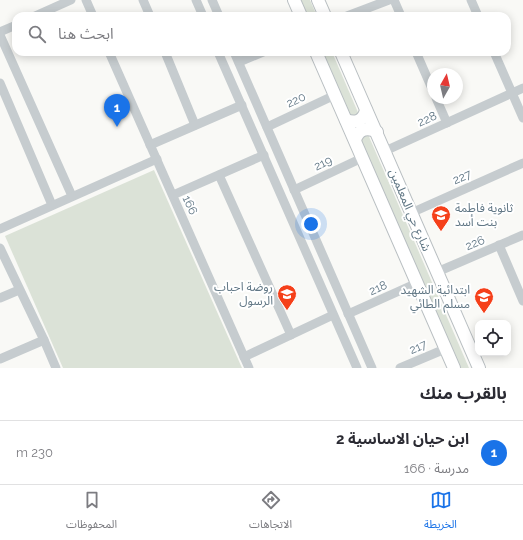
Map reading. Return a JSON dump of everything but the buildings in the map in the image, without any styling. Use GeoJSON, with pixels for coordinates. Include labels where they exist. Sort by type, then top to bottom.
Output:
{"type":"FeatureCollection","features":[{"type":"Feature","properties":{"kind":"main road"},"geometry":{"type":"LineString","coordinates":[[294,0],[299,12]]}},
{"type":"Feature","properties":{"kind":"main road"},"geometry":{"type":"LineString","coordinates":[[318,0],[324,12]]}},
{"type":"Feature","properties":{"kind":"main road","name":"شارع حي المعلمين"},"geometry":{"type":"LineString","coordinates":[[318,56],[454,368]]}},
{"type":"Feature","properties":{"kind":"main road","name":"شارع حي المعلمين"},"geometry":{"type":"LineString","coordinates":[[343,56],[479,368]]}},
{"type":"Feature","properties":{"kind":"main road"},"geometry":{"type":"LineString","coordinates":[[346,120],[355,122],[361,120],[365,116],[366,110]]}},
{"type":"Feature","properties":{"kind":"main road"},"geometry":{"type":"LineString","coordinates":[[355,140],[359,133],[364,130],[372,129],[377,132]]}},
{"type":"Feature","properties":{"kind":"street"},"geometry":{"type":"LineString","coordinates":[[44,12],[71,0]]}},
{"type":"Feature","properties":{"kind":"street"},"geometry":{"type":"LineString","coordinates":[[86,0],[91,12]]}},
{"type":"Feature","properties":{"kind":"street"},"geometry":{"type":"LineString","coordinates":[[143,0],[148,12]]}},
{"type":"Feature","properties":{"kind":"street"},"geometry":{"type":"LineString","coordinates":[[196,0],[201,12]]}},
{"type":"Feature","properties":{"kind":"street"},"geometry":{"type":"LineString","coordinates":[[212,0],[216,12]]}},
{"type":"Feature","properties":{"kind":"street"},"geometry":{"type":"LineString","coordinates":[[358,12],[389,0]]}},
{"type":"Feature","properties":{"kind":"street"},"geometry":{"type":"LineString","coordinates":[[394,0],[399,12]]}},
{"type":"Feature","properties":{"kind":"street"},"geometry":{"type":"LineString","coordinates":[[472,0],[476,12]]}},
{"type":"Feature","properties":{"kind":"street"},"geometry":{"type":"LineString","coordinates":[[0,32],[12,26]]}},
{"type":"Feature","properties":{"kind":"street"},"geometry":{"type":"LineString","coordinates":[[0,35],[72,196]]}},
{"type":"Feature","properties":{"kind":"street","name":"166"},"geometry":{"type":"LineString","coordinates":[[111,56],[249,368]]}},
{"type":"Feature","properties":{"kind":"street"},"geometry":{"type":"LineString","coordinates":[[167,56],[195,125]]}},
{"type":"Feature","properties":{"kind":"street"},"geometry":{"type":"LineString","coordinates":[[220,56],[356,367]]}},
{"type":"Feature","properties":{"kind":"street"},"geometry":{"type":"LineString","coordinates":[[236,56],[372,368]]}},
{"type":"Feature","properties":{"kind":"street"},"geometry":{"type":"LineString","coordinates":[[239,62],[253,56]]}},
{"type":"Feature","properties":{"kind":"street"},"geometry":{"type":"LineString","coordinates":[[418,56],[427,77]]}},
{"type":"Feature","properties":{"kind":"street"},"geometry":{"type":"LineString","coordinates":[[496,56],[523,118]]}},
{"type":"Feature","properties":{"kind":"street"},"geometry":{"type":"LineString","coordinates":[[0,83],[52,205]]}},
{"type":"Feature","properties":{"kind":"street","name":"228"},"geometry":{"type":"LineString","coordinates":[[385,152],[523,88]]}},
{"type":"Feature","properties":{"kind":"street","name":"220"},"geometry":{"type":"LineString","coordinates":[[267,127],[335,95]]}},
{"type":"Feature","properties":{"kind":"street"},"geometry":{"type":"LineString","coordinates":[[439,104],[447,123]]}},
{"type":"Feature","properties":{"kind":"street"},"geometry":{"type":"LineString","coordinates":[[150,145],[242,105]]}},
{"type":"Feature","properties":{"kind":"street"},"geometry":{"type":"LineString","coordinates":[[173,195],[264,155]]}},
{"type":"Feature","properties":{"kind":"street","name":"219"},"geometry":{"type":"LineString","coordinates":[[294,190],[362,158]]}},
{"type":"Feature","properties":{"kind":"street"},"geometry":{"type":"LineString","coordinates":[[0,229],[157,159]]}},
{"type":"Feature","properties":{"kind":"street","name":"227"},"geometry":{"type":"LineString","coordinates":[[412,213],[523,163]]}},
{"type":"Feature","properties":{"kind":"street"},"geometry":{"type":"LineString","coordinates":[[219,175],[291,335]]}},
{"type":"Feature","properties":{"kind":"street","name":"226"},"geometry":{"type":"LineString","coordinates":[[437,272],[523,235]]}},
{"type":"Feature","properties":{"kind":"street"},"geometry":{"type":"LineString","coordinates":[[499,245],[523,301]]}},
{"type":"Feature","properties":{"kind":"street"},"geometry":{"type":"LineString","coordinates":[[0,248],[56,368]]}},
{"type":"Feature","properties":{"kind":"street","name":"218"},"geometry":{"type":"LineString","coordinates":[[348,314],[417,283]]}},
{"type":"Feature","properties":{"kind":"street"},"geometry":{"type":"LineString","coordinates":[[0,298],[19,290]]}},
{"type":"Feature","properties":{"kind":"street"},"geometry":{"type":"LineString","coordinates":[[244,357],[333,315]]}},
{"type":"Feature","properties":{"kind":"street"},"geometry":{"type":"LineString","coordinates":[[0,359],[44,340]]}},
{"type":"Feature","properties":{"kind":"street"},"geometry":{"type":"LineString","coordinates":[[348,348],[350,350],[357,351],[361,342]]}},
{"type":"Feature","properties":{"kind":"street","name":"217"},"geometry":{"type":"LineString","coordinates":[[400,368],[445,349]]}},
{"type":"Feature","properties":{"kind":"street"},"geometry":{"type":"LineString","coordinates":[[356,367],[355,361],[359,356],[365,356],[368,359]]}},
{"type":"Feature","properties":{"kind":"shaded area"},"geometry":{"type":"Polygon","coordinates":[[[301,0],[310,0],[315,12],[306,12],[301,0]]]}},
{"type":"Feature","properties":{"kind":"shaded area"},"geometry":{"type":"Polygon","coordinates":[[[325,56],[334,56],[360,117],[352,120],[325,56]]]}},
{"type":"Feature","properties":{"kind":"shaded area"},"geometry":{"type":"Polygon","coordinates":[[[367,132],[469,368],[460,368],[359,136],[367,132]]]}},
{"type":"Feature","properties":{"kind":"shaded area"},"geometry":{"type":"Polygon","coordinates":[[[154,170],[242,368],[63,368],[5,236],[154,170]]]}},
{"type":"Feature","properties":{"kind":"place","name":"ابن حيان الاساسية 2"},"geometry":{"type":"Point","coordinates":[117,127]}},
{"type":"Feature","properties":{"kind":"place","name":"ثانوية فاطمة بنت أسد"},"geometry":{"type":"Point","coordinates":[441,232]}},
{"type":"Feature","properties":{"kind":"place","name":"روضة احباب الرسول"},"geometry":{"type":"Point","coordinates":[287,311]}},
{"type":"Feature","properties":{"kind":"place","name":"ابتدائية الشهيد مسلم الطائي"},"geometry":{"type":"Point","coordinates":[484,314]}}]}
